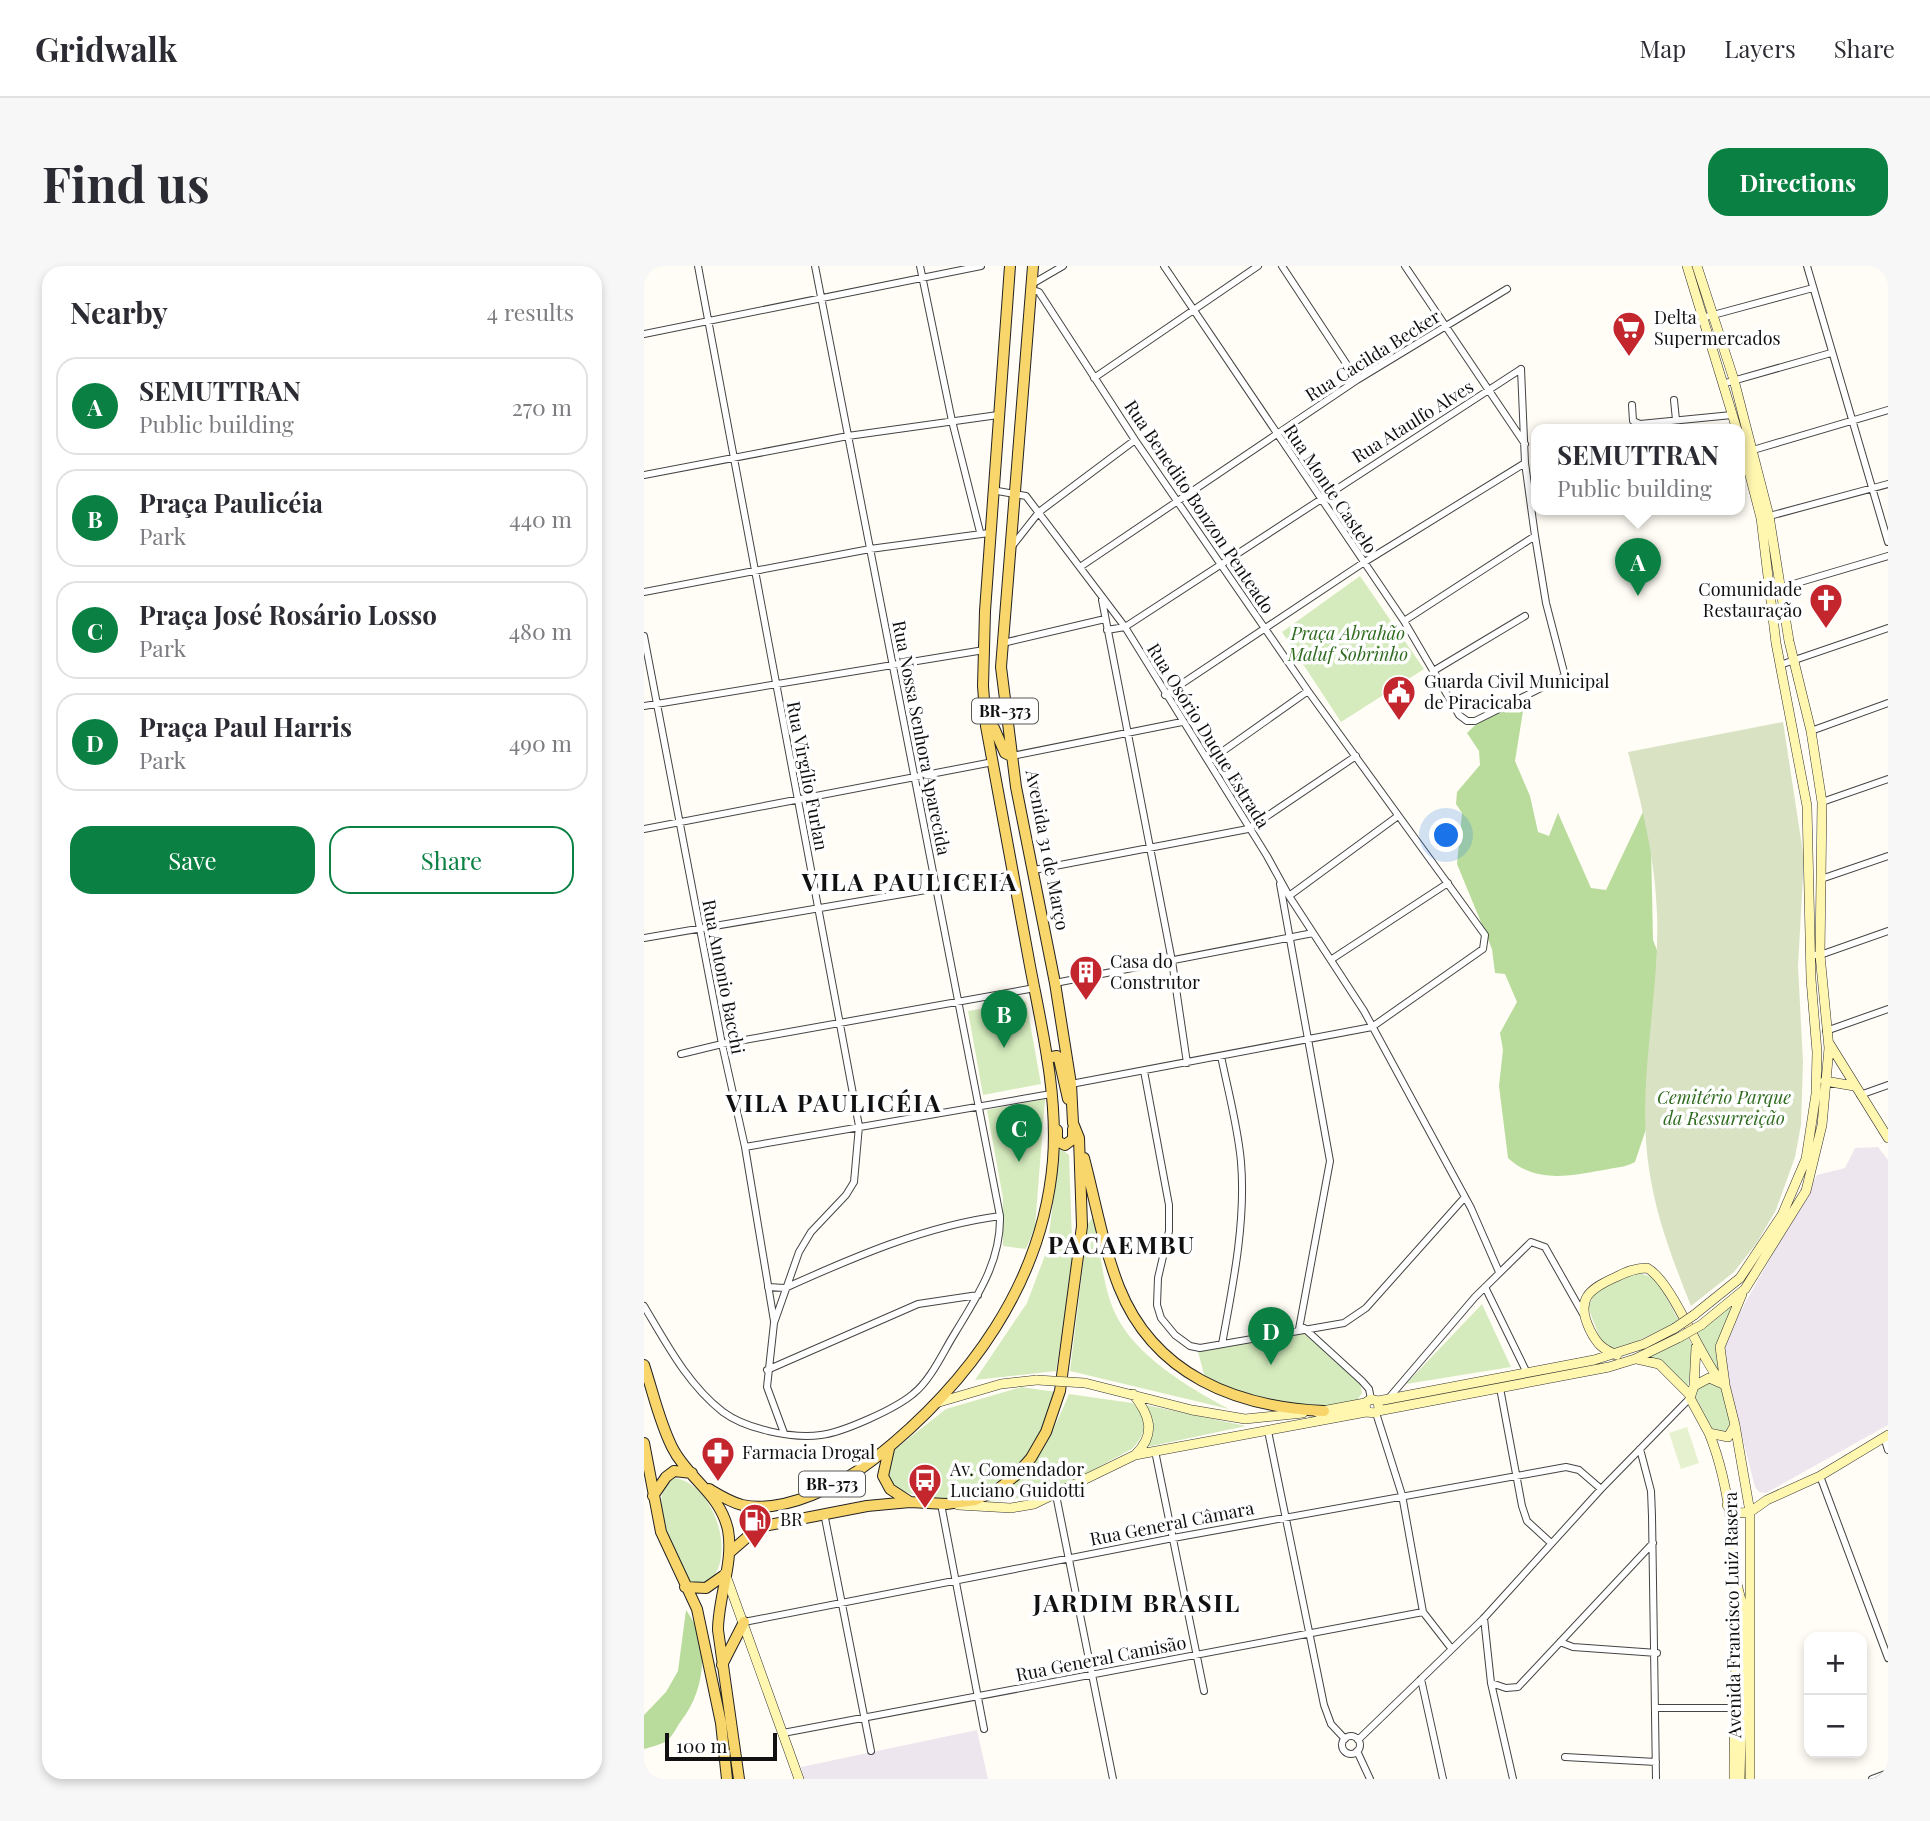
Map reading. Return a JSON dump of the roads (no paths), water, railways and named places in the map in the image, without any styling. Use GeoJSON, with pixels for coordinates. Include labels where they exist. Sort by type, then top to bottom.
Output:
{"type":"FeatureCollection","features":[{"type":"Feature","properties":{"kind":"main road","name":"Avenida 31 de Março"},"geometry":{"type":"LineString","coordinates":[[934,1403],[972,1362],[1009,1309],[1042,1226],[1053,1158],[1047,1058],[986,726],[985,532],[992,490],[1010,266]]}},
{"type":"Feature","properties":{"kind":"main road","name":"Avenida 31 de Março"},"geometry":{"type":"LineString","coordinates":[[944,1504],[975,1500],[998,1490],[1016,1475],[1046,1432],[1056,1406],[1064,1371],[1080,1254],[1079,1138],[1073,1117],[1072,1084],[1034,870],[1016,787],[1003,699],[1002,644],[1033,266]]}},
{"type":"Feature","properties":{"kind":"main road"},"geometry":{"type":"LineString","coordinates":[[1687,266],[1734,380],[1753,450],[1793,662],[1811,731],[1822,802],[1821,879],[1815,955],[1828,1041],[1828,1081],[1817,1151],[1806,1191],[1745,1289],[1720,1348],[1723,1384]]}},
{"type":"Feature","properties":{"kind":"main road"},"geometry":{"type":"LineString","coordinates":[[1697,266],[1722,384],[1735,424]]}},
{"type":"Feature","properties":{"kind":"main road"},"geometry":{"type":"LineString","coordinates":[[944,1504],[1011,1508],[1056,1494],[1135,1455],[1268,1431],[1372,1406],[1388,1399],[1617,1355],[1675,1328],[1740,1278],[1782,1216],[1806,1159],[1816,1080],[1815,955],[1807,806],[1780,665],[1765,517],[1745,453]]}},
{"type":"Feature","properties":{"kind":"main road"},"geometry":{"type":"LineString","coordinates":[[986,726],[994,728],[1004,754],[1011,756]]}},
{"type":"Feature","properties":{"kind":"main road"},"geometry":{"type":"LineString","coordinates":[[998,788],[1016,787]]}},
{"type":"Feature","properties":{"kind":"main road"},"geometry":{"type":"LineString","coordinates":[[1828,1041],[1888,1138]]}},
{"type":"Feature","properties":{"kind":"main road"},"geometry":{"type":"LineString","coordinates":[[1047,1058],[1057,1056],[1059,1059],[1073,1117],[1073,1139],[1065,1145],[1057,1141],[1057,1108],[1051,1094]]}},
{"type":"Feature","properties":{"kind":"main road"},"geometry":{"type":"LineString","coordinates":[[1816,1080],[1854,1086]]}},
{"type":"Feature","properties":{"kind":"main road"},"geometry":{"type":"LineString","coordinates":[[1079,1138],[1118,1285],[1131,1312],[1150,1337],[1171,1359],[1221,1392],[1280,1409],[1324,1411]]}},
{"type":"Feature","properties":{"kind":"main road"},"geometry":{"type":"LineString","coordinates":[[1594,1360],[1597,1344],[1583,1314],[1586,1298],[1598,1285],[1631,1270],[1647,1268],[1662,1281],[1696,1345],[1723,1384]]}},
{"type":"Feature","properties":{"kind":"main road"},"geometry":{"type":"LineString","coordinates":[[934,1403],[1001,1384],[1037,1380],[1085,1383],[1192,1410],[1245,1419],[1372,1406],[1500,1388],[1635,1359],[1701,1325],[1745,1289]]}},
{"type":"Feature","properties":{"kind":"main road"},"geometry":{"type":"LineString","coordinates":[[1597,1344],[1617,1355]]}},
{"type":"Feature","properties":{"kind":"main road"},"geometry":{"type":"LineString","coordinates":[[1691,1393],[1696,1345]]}},
{"type":"Feature","properties":{"kind":"main road"},"geometry":{"type":"LineString","coordinates":[[1635,1359],[1659,1364],[1691,1393]]}},
{"type":"Feature","properties":{"kind":"main road"},"geometry":{"type":"LineString","coordinates":[[644,1365],[672,1448],[709,1489],[721,1508],[728,1530],[729,1553],[718,1618],[722,1665],[739,1779]]}},
{"type":"Feature","properties":{"kind":"main road"},"geometry":{"type":"LineString","coordinates":[[1691,1393],[1709,1378],[1723,1384]]}},
{"type":"Feature","properties":{"kind":"main road","name":"Avenida Francisco Luiz Rasera"},"geometry":{"type":"LineString","coordinates":[[1723,1384],[1735,1425],[1750,1512],[1750,1779]]}},
{"type":"Feature","properties":{"kind":"main road","name":"Avenida Francisco Luiz Rasera"},"geometry":{"type":"LineString","coordinates":[[1691,1393],[1694,1408],[1709,1433],[1718,1457],[1727,1505],[1733,1569],[1734,1779]]}},
{"type":"Feature","properties":{"kind":"main road"},"geometry":{"type":"LineString","coordinates":[[1132,1394],[1145,1410],[1149,1424],[1145,1445],[1135,1455]]}},
{"type":"Feature","properties":{"kind":"main road","name":"BR-373"},"geometry":{"type":"LineString","coordinates":[[709,1489],[742,1505],[777,1504],[838,1482],[890,1446],[934,1403]]}},
{"type":"Feature","properties":{"kind":"main road"},"geometry":{"type":"LineString","coordinates":[[1709,1433],[1728,1437],[1735,1425]]}},
{"type":"Feature","properties":{"kind":"main road"},"geometry":{"type":"LineString","coordinates":[[1727,1505],[1739,1513],[1750,1512],[1767,1500],[1820,1476],[1886,1436]]}},
{"type":"Feature","properties":{"kind":"main road"},"geometry":{"type":"LineString","coordinates":[[644,1443],[661,1532],[697,1609],[720,1723],[727,1779]]}},
{"type":"Feature","properties":{"kind":"main road"},"geometry":{"type":"LineString","coordinates":[[890,1446],[883,1476],[890,1489],[909,1502]]}},
{"type":"Feature","properties":{"kind":"main road"},"geometry":{"type":"LineString","coordinates":[[653,1496],[661,1482],[674,1471],[692,1473]]}},
{"type":"Feature","properties":{"kind":"main road"},"geometry":{"type":"LineString","coordinates":[[1748,1491],[1753,1496],[1767,1500]]}},
{"type":"Feature","properties":{"kind":"main road","name":"BR-373"},"geometry":{"type":"LineString","coordinates":[[729,1553],[759,1527],[824,1513],[909,1502],[944,1504]]}},
{"type":"Feature","properties":{"kind":"main road"},"geometry":{"type":"LineString","coordinates":[[1733,1569],[1741,1600],[1743,1649],[1740,1779]]}},
{"type":"Feature","properties":{"kind":"main road"},"geometry":{"type":"LineString","coordinates":[[685,1587],[706,1588],[719,1581],[725,1573]]}},
{"type":"Feature","properties":{"kind":"main road"},"geometry":{"type":"LineString","coordinates":[[725,1573],[799,1779]]}},
{"type":"Feature","properties":{"kind":"main road"},"geometry":{"type":"LineString","coordinates":[[722,1665],[744,1622]]}},
{"type":"Feature","properties":{"kind":"street","name":"Rua Virgílio Furlan"},"geometry":{"type":"LineString","coordinates":[[698,266],[859,1126],[854,1182],[846,1195],[811,1232],[785,1288],[774,1323],[767,1370],[769,1399],[784,1433]]}},
{"type":"Feature","properties":{"kind":"street","name":"Rua Nossa Senhora Aparecida"},"geometry":{"type":"LineString","coordinates":[[644,1306],[679,1365],[724,1413],[752,1425],[784,1433],[819,1435],[838,1430],[915,1393],[978,1295],[996,1256],[1000,1216],[815,266]]}},
{"type":"Feature","properties":{"kind":"street"},"geometry":{"type":"LineString","coordinates":[[644,592],[870,549],[985,532],[952,421],[920,266]]}},
{"type":"Feature","properties":{"kind":"street"},"geometry":{"type":"LineString","coordinates":[[644,334],[981,266]]}},
{"type":"Feature","properties":{"kind":"street"},"geometry":{"type":"LineString","coordinates":[[1030,287],[1063,266]]}},
{"type":"Feature","properties":{"kind":"street","name":"Rua Monte Castelo"},"geometry":{"type":"LineString","coordinates":[[1164,266],[1318,499],[1404,621],[1460,715],[1468,721],[1475,721],[1565,676],[1546,603],[1535,536]]}},
{"type":"Feature","properties":{"kind":"street"},"geometry":{"type":"LineString","coordinates":[[1094,378],[1258,266]]}},
{"type":"Feature","properties":{"kind":"street"},"geometry":{"type":"LineString","coordinates":[[1282,266],[1357,380]]}},
{"type":"Feature","properties":{"kind":"street"},"geometry":{"type":"LineString","coordinates":[[1405,266],[1525,444],[1531,507]]}},
{"type":"Feature","properties":{"kind":"street"},"geometry":{"type":"LineString","coordinates":[[1807,266],[1888,542]]}},
{"type":"Feature","properties":{"kind":"street","name":"Rua Benedito Bonzon Penteado"},"geometry":{"type":"LineString","coordinates":[[1030,287],[1039,292],[1135,440],[1222,562],[1308,691],[1485,935],[1483,949],[1372,1027]]}},
{"type":"Feature","properties":{"kind":"street"},"geometry":{"type":"LineString","coordinates":[[1707,316],[1813,288]]}},
{"type":"Feature","properties":{"kind":"street","name":"Rua Cacilda Becker"},"geometry":{"type":"LineString","coordinates":[[1080,567],[1357,380],[1507,289]]}},
{"type":"Feature","properties":{"kind":"street"},"geometry":{"type":"LineString","coordinates":[[1722,384],[1831,353]]}},
{"type":"Feature","properties":{"kind":"street","name":"Rua Ataulfo Alves"},"geometry":{"type":"LineString","coordinates":[[1107,629],[1125,627],[1521,369],[1525,444]]}},
{"type":"Feature","properties":{"kind":"street"},"geometry":{"type":"LineString","coordinates":[[1674,400],[1676,420]]}},
{"type":"Feature","properties":{"kind":"street"},"geometry":{"type":"LineString","coordinates":[[1632,405],[1635,424],[1732,415]]}},
{"type":"Feature","properties":{"kind":"street"},"geometry":{"type":"LineString","coordinates":[[1753,450],[1888,410]]}},
{"type":"Feature","properties":{"kind":"street"},"geometry":{"type":"LineString","coordinates":[[644,475],[848,436],[998,415]]}},
{"type":"Feature","properties":{"kind":"street"},"geometry":{"type":"LineString","coordinates":[[1010,548],[1039,512],[1135,440]]}},
{"type":"Feature","properties":{"kind":"street"},"geometry":{"type":"LineString","coordinates":[[1165,695],[1363,563],[1525,463]]}},
{"type":"Feature","properties":{"kind":"street"},"geometry":{"type":"LineString","coordinates":[[1765,517],[1888,484]]}},
{"type":"Feature","properties":{"kind":"street"},"geometry":{"type":"LineString","coordinates":[[992,490],[1014,492]]}},
{"type":"Feature","properties":{"kind":"street","name":"Rua Osório Duque Estrada"},"geometry":{"type":"LineString","coordinates":[[1014,492],[1026,496],[1125,627],[1165,695],[1209,761],[1289,896],[1332,959],[1372,1027],[1465,1197],[1499,1272]]}},
{"type":"Feature","properties":{"kind":"street"},"geometry":{"type":"LineString","coordinates":[[1404,621],[1535,536],[1532,515]]}},
{"type":"Feature","properties":{"kind":"street"},"geometry":{"type":"LineString","coordinates":[[1780,588],[1888,556]]}},
{"type":"Feature","properties":{"kind":"street"},"geometry":{"type":"LineString","coordinates":[[1102,598],[1172,961],[1187,1062]]}},
{"type":"Feature","properties":{"kind":"street"},"geometry":{"type":"LineString","coordinates":[[1434,670],[1525,616]]}},
{"type":"Feature","properties":{"kind":"street"},"geometry":{"type":"LineString","coordinates":[[1002,644],[1105,619]]}},
{"type":"Feature","properties":{"kind":"street"},"geometry":{"type":"LineString","coordinates":[[1780,665],[1888,628]]}},
{"type":"Feature","properties":{"kind":"street","name":"Rua Antonio Bacchi"},"geometry":{"type":"LineString","coordinates":[[644,636],[722,1044],[745,1147],[774,1323]]}},
{"type":"Feature","properties":{"kind":"street"},"geometry":{"type":"LineString","coordinates":[[644,706],[984,650]]}},
{"type":"Feature","properties":{"kind":"street"},"geometry":{"type":"LineString","coordinates":[[1209,761],[1308,691]]}},
{"type":"Feature","properties":{"kind":"street"},"geometry":{"type":"LineString","coordinates":[[1811,731],[1888,703]]}},
{"type":"Feature","properties":{"kind":"street"},"geometry":{"type":"LineString","coordinates":[[1011,756],[1182,722]]}},
{"type":"Feature","properties":{"kind":"street"},"geometry":{"type":"LineString","coordinates":[[1034,870],[1248,829],[1356,756]]}},
{"type":"Feature","properties":{"kind":"street"},"geometry":{"type":"LineString","coordinates":[[644,829],[993,762]]}},
{"type":"Feature","properties":{"kind":"street"},"geometry":{"type":"LineString","coordinates":[[1822,802],[1888,779]]}},
{"type":"Feature","properties":{"kind":"street"},"geometry":{"type":"LineString","coordinates":[[1289,896],[1398,816]]}},
{"type":"Feature","properties":{"kind":"street"},"geometry":{"type":"LineString","coordinates":[[1821,879],[1888,856]]}},
{"type":"Feature","properties":{"kind":"street"},"geometry":{"type":"LineString","coordinates":[[644,938],[936,886],[1014,875]]}},
{"type":"Feature","properties":{"kind":"street"},"geometry":{"type":"LineString","coordinates":[[1280,879],[1288,940],[1329,1139],[1331,1161],[1301,1329]]}},
{"type":"Feature","properties":{"kind":"street"},"geometry":{"type":"LineString","coordinates":[[1332,959],[1448,883]]}},
{"type":"Feature","properties":{"kind":"street"},"geometry":{"type":"LineString","coordinates":[[1815,955],[1888,931]]}},
{"type":"Feature","properties":{"kind":"street"},"geometry":{"type":"LineString","coordinates":[[1055,983],[1314,933]]}},
{"type":"Feature","properties":{"kind":"street"},"geometry":{"type":"LineString","coordinates":[[681,1054],[722,1044],[1034,988]]}},
{"type":"Feature","properties":{"kind":"street"},"geometry":{"type":"LineString","coordinates":[[1826,1031],[1888,1009]]}},
{"type":"Feature","properties":{"kind":"street"},"geometry":{"type":"LineString","coordinates":[[1072,1084],[1372,1027]]}},
{"type":"Feature","properties":{"kind":"street"},"geometry":{"type":"LineString","coordinates":[[1221,1056],[1241,1161],[1242,1185],[1231,1296],[1222,1344]]}},
{"type":"Feature","properties":{"kind":"street"},"geometry":{"type":"LineString","coordinates":[[1144,1071],[1170,1205],[1169,1231],[1158,1279],[1157,1305],[1161,1318],[1190,1346],[1222,1344],[1344,1323],[1366,1308],[1465,1197]]}},
{"type":"Feature","properties":{"kind":"street"},"geometry":{"type":"LineString","coordinates":[[1860,1095],[1888,1086]]}},
{"type":"Feature","properties":{"kind":"street"},"geometry":{"type":"LineString","coordinates":[[745,1147],[1051,1094]]}},
{"type":"Feature","properties":{"kind":"street"},"geometry":{"type":"LineString","coordinates":[[768,1287],[785,1288],[929,1230],[956,1222],[1000,1216]]}},
{"type":"Feature","properties":{"kind":"street"},"geometry":{"type":"LineString","coordinates":[[1388,1399],[1526,1244],[1531,1242],[1545,1247],[1583,1314]]}},
{"type":"Feature","properties":{"kind":"street"},"geometry":{"type":"LineString","coordinates":[[1485,1287],[1527,1373]]}},
{"type":"Feature","properties":{"kind":"street"},"geometry":{"type":"LineString","coordinates":[[767,1370],[918,1304],[978,1295]]}},
{"type":"Feature","properties":{"kind":"street"},"geometry":{"type":"LineString","coordinates":[[1301,1329],[1369,1389],[1372,1406],[1402,1495],[1423,1612],[1451,1648]]}},
{"type":"Feature","properties":{"kind":"street"},"geometry":{"type":"LineString","coordinates":[[1500,1388],[1527,1521],[1551,1543]]}},
{"type":"Feature","properties":{"kind":"street"},"geometry":{"type":"LineString","coordinates":[[1370,1779],[1357,1751],[1358,1740],[1484,1618],[1691,1393]]}},
{"type":"Feature","properties":{"kind":"street"},"geometry":{"type":"LineString","coordinates":[[1674,1413],[1694,1408]]}},
{"type":"Feature","properties":{"kind":"street"},"geometry":{"type":"LineString","coordinates":[[1268,1431],[1328,1718],[1345,1739],[1344,1750],[1352,1754],[1357,1751]]}},
{"type":"Feature","properties":{"kind":"street"},"geometry":{"type":"LineString","coordinates":[[1886,1436],[1888,1450]]}},
{"type":"Feature","properties":{"kind":"street"},"geometry":{"type":"LineString","coordinates":[[1640,1449],[1651,1491],[1654,1543],[1656,1779]]}},
{"type":"Feature","properties":{"kind":"street"},"geometry":{"type":"LineString","coordinates":[[1155,1451],[1204,1691]]}},
{"type":"Feature","properties":{"kind":"street","name":"Rua General Câmara"},"geometry":{"type":"LineString","coordinates":[[744,1622],[1173,1538],[1566,1467],[1578,1471],[1601,1489]]}},
{"type":"Feature","properties":{"kind":"street"},"geometry":{"type":"LineString","coordinates":[[1820,1476],[1888,1658]]}},
{"type":"Feature","properties":{"kind":"street"},"geometry":{"type":"LineString","coordinates":[[1056,1494],[1113,1779]]}},
{"type":"Feature","properties":{"kind":"street"},"geometry":{"type":"LineString","coordinates":[[944,1504],[984,1730]]}},
{"type":"Feature","properties":{"kind":"street"},"geometry":{"type":"LineString","coordinates":[[824,1513],[871,1751]]}},
{"type":"Feature","properties":{"kind":"street"},"geometry":{"type":"LineString","coordinates":[[1491,1683],[1506,1688],[1518,1688],[1654,1543]]}},
{"type":"Feature","properties":{"kind":"street","name":"Rua General Camisão"},"geometry":{"type":"LineString","coordinates":[[783,1732],[1423,1612]]}},
{"type":"Feature","properties":{"kind":"street"},"geometry":{"type":"LineString","coordinates":[[1484,1618],[1491,1683],[1513,1779]]}},
{"type":"Feature","properties":{"kind":"street"},"geometry":{"type":"LineString","coordinates":[[1560,1642],[1573,1647],[1657,1653]]}},
{"type":"Feature","properties":{"kind":"street"},"geometry":{"type":"LineString","coordinates":[[1421,1679],[1443,1779]]}},
{"type":"Feature","properties":{"kind":"street"},"geometry":{"type":"LineString","coordinates":[[1656,1708],[1734,1708]]}},
{"type":"Feature","properties":{"kind":"street"},"geometry":{"type":"LineString","coordinates":[[1345,1739],[1350,1736],[1358,1740]]}},
{"type":"Feature","properties":{"kind":"street"},"geometry":{"type":"LineString","coordinates":[[1565,1757],[1656,1762]]}},
{"type":"Feature","properties":{"kind":"street"},"geometry":{"type":"LineString","coordinates":[[1872,1779],[1888,1773]]}},
{"type":"Feature","properties":{"kind":"place","name":"Delta Supermercados"},"geometry":{"type":"Point","coordinates":[1629,358]}},
{"type":"Feature","properties":{"kind":"place","name":"SEMUTTRAN"},"geometry":{"type":"Point","coordinates":[1638,596]}},
{"type":"Feature","properties":{"kind":"place","name":"Comunidade Restauração"},"geometry":{"type":"Point","coordinates":[1826,630]}},
{"type":"Feature","properties":{"kind":"place","name":"Guarda Civil Municipal de Piracicaba"},"geometry":{"type":"Point","coordinates":[1399,722]}},
{"type":"Feature","properties":{"kind":"place","name":"Casa do Construtor"},"geometry":{"type":"Point","coordinates":[1086,1002]}},
{"type":"Feature","properties":{"kind":"place","name":"Praça Paulicéia"},"geometry":{"type":"Point","coordinates":[1004,1048]}},
{"type":"Feature","properties":{"kind":"place","name":"Praça José Rosário Losso"},"geometry":{"type":"Point","coordinates":[1019,1162]}},
{"type":"Feature","properties":{"kind":"place","name":"Praça Paul Harris"},"geometry":{"type":"Point","coordinates":[1271,1365]}},
{"type":"Feature","properties":{"kind":"place","name":"Farmacia Drogal"},"geometry":{"type":"Point","coordinates":[718,1483]}},
{"type":"Feature","properties":{"kind":"place","name":"Av. Comendador Luciano Guidotti"},"geometry":{"type":"Point","coordinates":[925,1510]}},
{"type":"Feature","properties":{"kind":"place","name":"BR"},"geometry":{"type":"Point","coordinates":[755,1550]}},
{"type":"Feature","properties":{"kind":"district","name":"VILA PAULICEIA"},"geometry":{"type":"Point","coordinates":[910,883]}},
{"type":"Feature","properties":{"kind":"district","name":"VILA PAULICÉIA"},"geometry":{"type":"Point","coordinates":[834,1104]}},
{"type":"Feature","properties":{"kind":"district","name":"PACAEMBU"},"geometry":{"type":"Point","coordinates":[1122,1246]}},
{"type":"Feature","properties":{"kind":"district","name":"JARDIM BRASIL"},"geometry":{"type":"Point","coordinates":[1137,1604]}},
{"type":"Feature","properties":{"kind":"park label","name":"Praça Abrahão Maluf Sobrinho"},"geometry":{"type":"Point","coordinates":[1348,644]}},
{"type":"Feature","properties":{"kind":"park label","name":"Cemitério Parque da Ressurreição"},"geometry":{"type":"Point","coordinates":[1724,1108]}}]}
